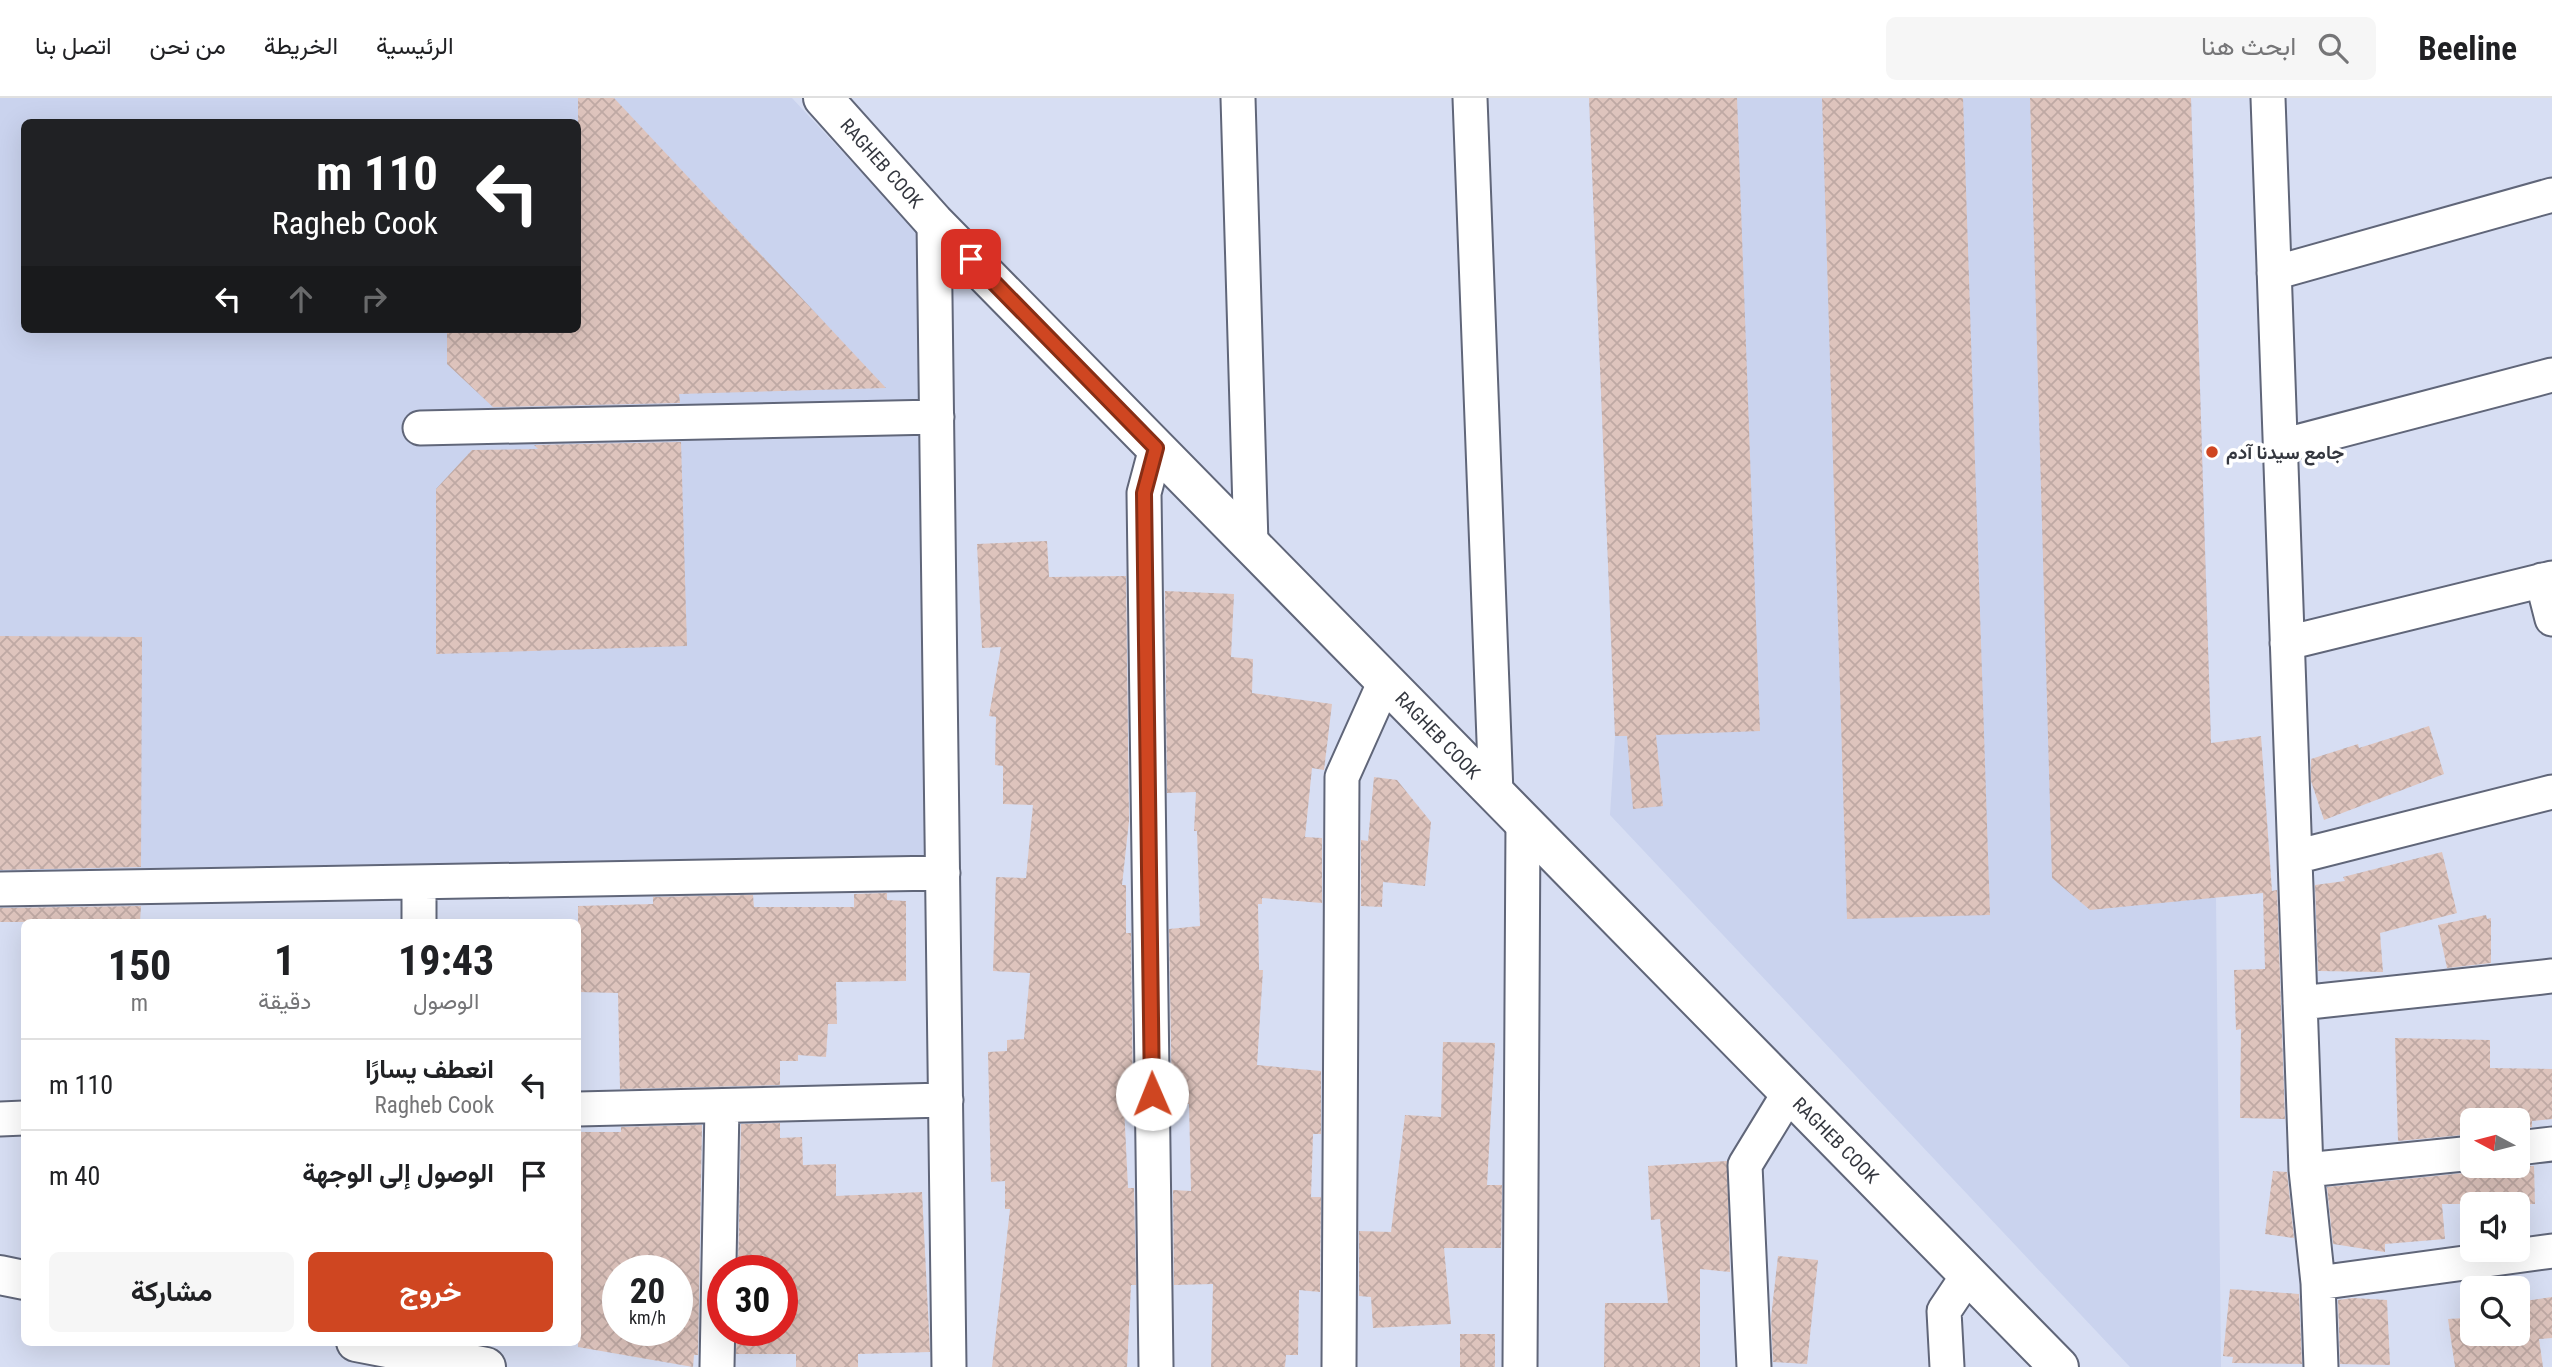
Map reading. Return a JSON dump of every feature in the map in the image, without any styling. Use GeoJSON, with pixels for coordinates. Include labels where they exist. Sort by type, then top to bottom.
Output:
{"type":"FeatureCollection","features":[{"type":"Feature","properties":{"kind":"main road","name":"RAGHEB COOK"},"geometry":{"type":"LineString","coordinates":[[823,98],[934,222],[2059,1367]]}},
{"type":"Feature","properties":{"kind":"main road"},"geometry":{"type":"LineString","coordinates":[[0,1275],[21,1279]]}},
{"type":"Feature","properties":{"kind":"main road"},"geometry":{"type":"LineString","coordinates":[[397,1346],[417,1348],[486,1367]]}},
{"type":"Feature","properties":{"kind":"street"},"geometry":{"type":"LineString","coordinates":[[1238,98],[1251,544]]}},
{"type":"Feature","properties":{"kind":"street"},"geometry":{"type":"LineString","coordinates":[[1470,98],[1496,794]]}},
{"type":"Feature","properties":{"kind":"street"},"geometry":{"type":"LineString","coordinates":[[2270,99],[2306,1170],[2318,1283],[2321,1367]]}},
{"type":"Feature","properties":{"kind":"street"},"geometry":{"type":"LineString","coordinates":[[2274,273],[2552,195]]}},
{"type":"Feature","properties":{"kind":"street"},"geometry":{"type":"LineString","coordinates":[[934,222],[949,1367]]}},
{"type":"Feature","properties":{"kind":"street"},"geometry":{"type":"LineString","coordinates":[[2280,446],[2552,375]]}},
{"type":"Feature","properties":{"kind":"street"},"geometry":{"type":"LineString","coordinates":[[420,428],[937,417]]}},
{"type":"Feature","properties":{"kind":"street"},"geometry":{"type":"LineString","coordinates":[[1156,448],[1144,493],[1156,1367]]}},
{"type":"Feature","properties":{"kind":"street"},"geometry":{"type":"LineString","coordinates":[[2287,643],[2547,579],[2552,619]]}},
{"type":"Feature","properties":{"kind":"street"},"geometry":{"type":"LineString","coordinates":[[1339,1367],[1342,777],[1385,681]]}},
{"type":"Feature","properties":{"kind":"street"},"geometry":{"type":"LineString","coordinates":[[2295,857],[2552,792]]}},
{"type":"Feature","properties":{"kind":"street"},"geometry":{"type":"LineString","coordinates":[[1520,1367],[1523,821]]}},
{"type":"Feature","properties":{"kind":"street"},"geometry":{"type":"LineString","coordinates":[[0,889],[943,873]]}},
{"type":"Feature","properties":{"kind":"street"},"geometry":{"type":"LineString","coordinates":[[419,882],[419,919]]}},
{"type":"Feature","properties":{"kind":"street"},"geometry":{"type":"LineString","coordinates":[[2300,1003],[2552,976]]}},
{"type":"Feature","properties":{"kind":"street"},"geometry":{"type":"LineString","coordinates":[[1754,1367],[1745,1165],[1789,1093]]}},
{"type":"Feature","properties":{"kind":"street"},"geometry":{"type":"LineString","coordinates":[[581,1110],[946,1100]]}},
{"type":"Feature","properties":{"kind":"street"},"geometry":{"type":"LineString","coordinates":[[718,1367],[722,1106]]}},
{"type":"Feature","properties":{"kind":"street"},"geometry":{"type":"LineString","coordinates":[[0,1119],[21,1118]]}},
{"type":"Feature","properties":{"kind":"street"},"geometry":{"type":"LineString","coordinates":[[2530,1147],[2552,1144]]}},
{"type":"Feature","properties":{"kind":"street"},"geometry":{"type":"LineString","coordinates":[[2306,1170],[2460,1154]]}},
{"type":"Feature","properties":{"kind":"street"},"geometry":{"type":"LineString","coordinates":[[2318,1283],[2552,1251]]}},
{"type":"Feature","properties":{"kind":"street"},"geometry":{"type":"LineString","coordinates":[[1947,1367],[1944,1311],[1968,1275]]}},
{"type":"Feature","properties":{"kind":"shaded area"},"geometry":{"type":"Polygon","coordinates":[[[0,98],[792,98],[920,235],[929,862],[0,877],[0,98]]]}},
{"type":"Feature","properties":{"kind":"shaded area"},"geometry":{"type":"Polygon","coordinates":[[[1589,98],[2191,98],[2216,897],[2221,1367],[2130,1367],[1610,815],[1615,736],[1589,98]]]}},
{"type":"Feature","properties":{"kind":"building"},"geometry":{"type":"Polygon","coordinates":[[[578,98],[614,98],[886,388],[679,394],[680,403],[493,407],[447,364],[447,333],[581,333],[581,119],[578,119],[578,98]]]}},
{"type":"Feature","properties":{"kind":"building"},"geometry":{"type":"Polygon","coordinates":[[[1589,98],[1737,98],[1760,731],[1656,735],[1663,806],[1633,809],[1627,736],[1615,736],[1589,98]]]}},
{"type":"Feature","properties":{"kind":"building"},"geometry":{"type":"Polygon","coordinates":[[[1822,98],[1963,98],[1990,915],[1847,919],[1822,98]]]}},
{"type":"Feature","properties":{"kind":"building"},"geometry":{"type":"Polygon","coordinates":[[[2030,98],[2191,98],[2211,743],[2261,736],[2272,891],[2277,890],[2285,1119],[2240,1118],[2241,1029],[2236,1030],[2234,970],[2265,969],[2263,893],[2090,910],[2052,878],[2030,98]]]}},
{"type":"Feature","properties":{"kind":"building"},"geometry":{"type":"Polygon","coordinates":[[[681,442],[687,646],[436,654],[436,489],[472,450],[538,449],[534,445],[681,442]]]}},
{"type":"Feature","properties":{"kind":"building"},"geometry":{"type":"Polygon","coordinates":[[[1047,541],[1049,577],[1126,576],[1129,821],[1122,885],[1126,885],[1126,933],[1131,933],[1133,1105],[1124,1106],[1128,1188],[1134,1188],[1136,1285],[1131,1285],[1127,1367],[992,1367],[1010,1209],[1005,1209],[1005,1181],[991,1182],[988,1052],[1007,1051],[1007,1040],[1024,1039],[1030,973],[993,971],[996,877],[1026,878],[1033,805],[1003,804],[1003,766],[995,765],[996,717],[989,716],[1001,647],[982,648],[977,544],[1047,541]]]}},
{"type":"Feature","properties":{"kind":"building"},"geometry":{"type":"Polygon","coordinates":[[[1165,591],[1234,594],[1231,657],[1253,659],[1252,693],[1332,704],[1324,770],[1312,768],[1305,837],[1322,838],[1322,903],[1262,898],[1262,904],[1258,904],[1259,970],[1263,970],[1257,1065],[1321,1071],[1321,1134],[1313,1134],[1311,1197],[1321,1197],[1320,1292],[1299,1290],[1298,1355],[1286,1355],[1285,1367],[1211,1367],[1213,1284],[1174,1285],[1173,1190],[1191,1191],[1189,1104],[1172,1105],[1169,929],[1200,926],[1197,831],[1194,831],[1196,792],[1167,793],[1165,591]]]}},
{"type":"Feature","properties":{"kind":"building"},"geometry":{"type":"Polygon","coordinates":[[[0,636],[142,637],[141,867],[0,870],[0,636]]]}},
{"type":"Feature","properties":{"kind":"building"},"geometry":{"type":"Polygon","coordinates":[[[2429,726],[2444,774],[2324,820],[2311,781],[2311,759],[2358,744],[2359,748],[2429,726]]]}},
{"type":"Feature","properties":{"kind":"building"},"geometry":{"type":"Polygon","coordinates":[[[1374,777],[1397,780],[1431,822],[1425,886],[1383,882],[1382,907],[1361,906],[1361,840],[1368,841],[1374,777]]]}},
{"type":"Feature","properties":{"kind":"building"},"geometry":{"type":"Polygon","coordinates":[[[2442,852],[2457,913],[2380,933],[2383,972],[2318,971],[2315,885],[2345,881],[2343,877],[2442,852]]]}},
{"type":"Feature","properties":{"kind":"building"},"geometry":{"type":"Polygon","coordinates":[[[887,893],[887,900],[906,901],[906,981],[836,982],[837,1024],[828,1024],[826,1057],[798,1055],[798,1061],[780,1061],[780,1085],[620,1089],[618,993],[581,992],[581,919],[578,919],[578,906],[653,904],[653,897],[753,895],[754,907],[854,907],[854,894],[887,893]]]}},
{"type":"Feature","properties":{"kind":"building"},"geometry":{"type":"Polygon","coordinates":[[[141,906],[140,919],[21,919],[21,922],[0,922],[0,908],[141,906]]]}},
{"type":"Feature","properties":{"kind":"building"},"geometry":{"type":"Polygon","coordinates":[[[2486,915],[2487,919],[2491,918],[2491,963],[2447,968],[2438,925],[2486,915]]]}},
{"type":"Feature","properties":{"kind":"building"},"geometry":{"type":"Polygon","coordinates":[[[2395,1038],[2490,1040],[2490,1068],[2552,1069],[2552,1119],[2532,1121],[2530,1127],[2530,1108],[2460,1108],[2460,1135],[2398,1141],[2395,1038]]]}},
{"type":"Feature","properties":{"kind":"building"},"geometry":{"type":"Polygon","coordinates":[[[1443,1042],[1495,1043],[1487,1185],[1502,1185],[1501,1248],[1444,1248],[1451,1324],[1373,1328],[1371,1297],[1359,1296],[1359,1231],[1391,1232],[1405,1115],[1441,1117],[1443,1042]]]}},
{"type":"Feature","properties":{"kind":"building"},"geometry":{"type":"Polygon","coordinates":[[[780,1123],[780,1138],[802,1137],[803,1165],[836,1164],[836,1196],[922,1192],[930,1352],[858,1354],[858,1367],[796,1367],[796,1354],[736,1354],[736,1346],[798,1346],[798,1255],[738,1255],[741,1124],[780,1123]]]}},
{"type":"Feature","properties":{"kind":"building"},"geometry":{"type":"Polygon","coordinates":[[[702,1125],[698,1355],[694,1355],[693,1367],[578,1347],[581,1346],[581,1132],[621,1132],[621,1127],[702,1125]]]}},
{"type":"Feature","properties":{"kind":"building"},"geometry":{"type":"Polygon","coordinates":[[[1727,1161],[1730,1272],[1700,1269],[1700,1367],[1604,1367],[1605,1303],[1668,1303],[1660,1219],[1651,1220],[1648,1166],[1727,1161]]]}},
{"type":"Feature","properties":{"kind":"building"},"geometry":{"type":"Polygon","coordinates":[[[2530,1166],[2534,1166],[2535,1204],[2530,1204],[2530,1192],[2460,1192],[2460,1204],[2442,1204],[2445,1239],[2385,1244],[2385,1252],[2333,1244],[2327,1187],[2460,1174],[2460,1178],[2530,1178],[2530,1166]]]}},
{"type":"Feature","properties":{"kind":"building"},"geometry":{"type":"Polygon","coordinates":[[[2273,1171],[2287,1172],[2294,1238],[2265,1234],[2273,1171]]]}},
{"type":"Feature","properties":{"kind":"building"},"geometry":{"type":"Polygon","coordinates":[[[1778,1256],[1818,1260],[1807,1364],[1773,1362],[1771,1318],[1778,1256]]]}},
{"type":"Feature","properties":{"kind":"building"},"geometry":{"type":"Polygon","coordinates":[[[2230,1289],[2299,1294],[2302,1364],[2232,1363],[2233,1357],[2223,1356],[2230,1289]]]}},
{"type":"Feature","properties":{"kind":"building"},"geometry":{"type":"Polygon","coordinates":[[[2552,1297],[2552,1338],[2539,1339],[2543,1367],[2455,1367],[2448,1319],[2460,1318],[2460,1346],[2530,1346],[2530,1300],[2552,1297]]]}},
{"type":"Feature","properties":{"kind":"building"},"geometry":{"type":"Polygon","coordinates":[[[2338,1300],[2387,1300],[2390,1365],[2340,1364],[2338,1300]]]}},
{"type":"Feature","properties":{"kind":"building"},"geometry":{"type":"Polygon","coordinates":[[[1460,1334],[1495,1334],[1495,1367],[1460,1367],[1460,1334]]]}},
{"type":"Feature","properties":{"kind":"place","name":"جامع سيدنا آدم"},"geometry":{"type":"Point","coordinates":[2212,452]}},
{"type":"Feature","properties":{"kind":"route"},"geometry":{"type":"LineString","coordinates":[[971,259],[1156,448],[1144,493],[1152,1094]]}}]}
